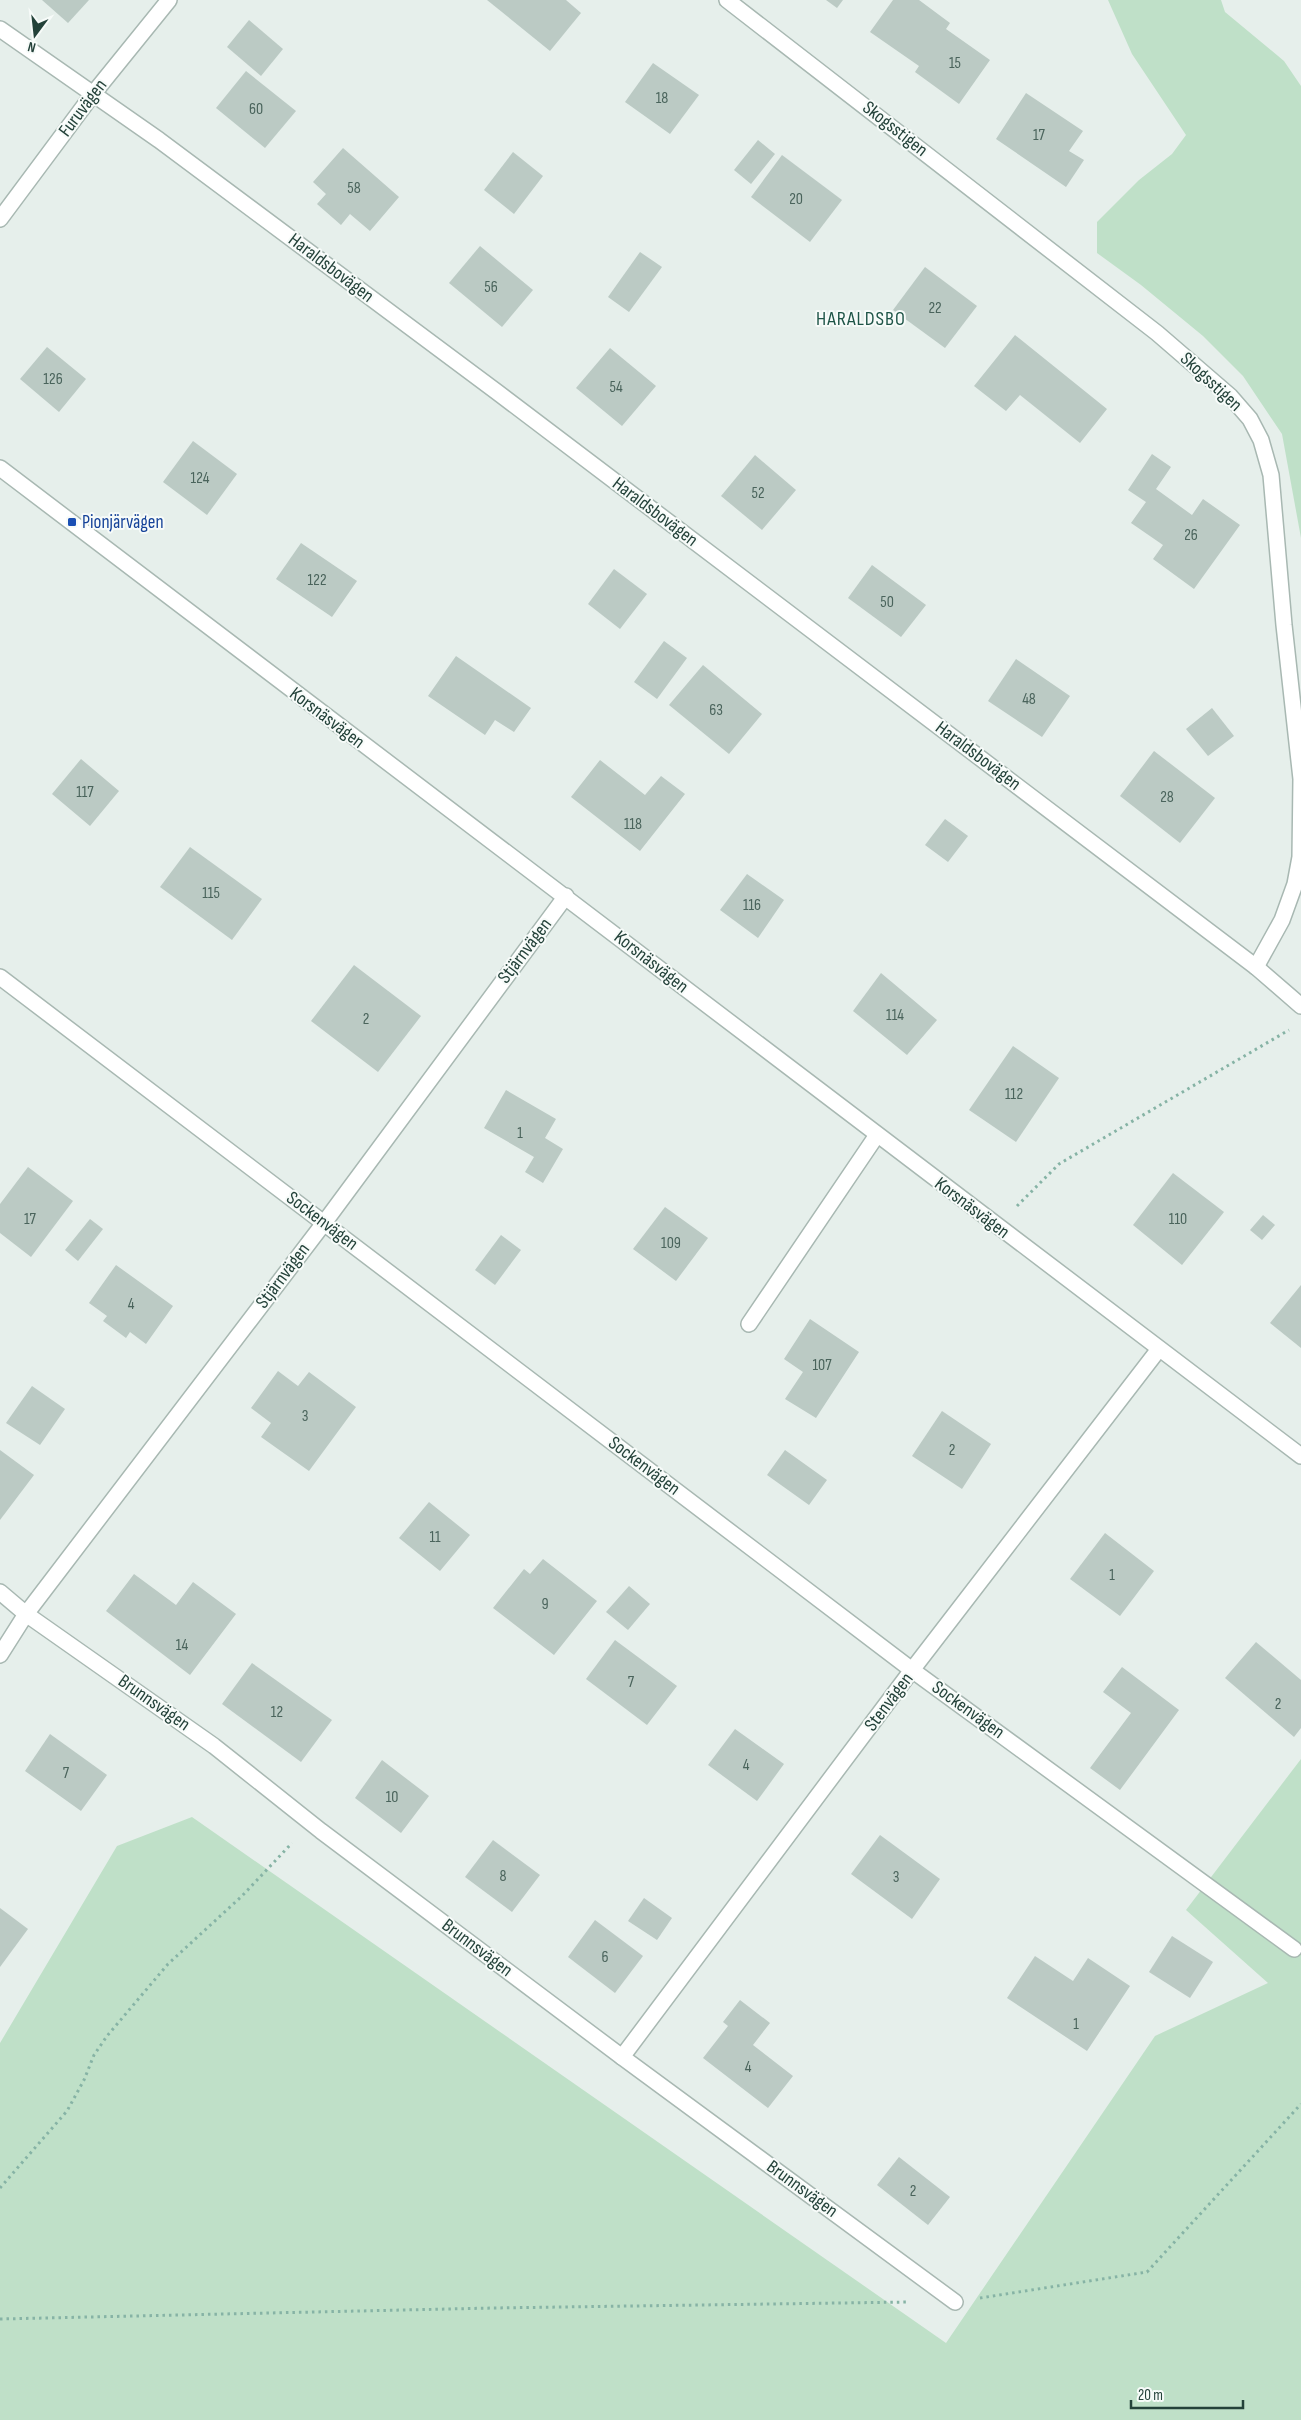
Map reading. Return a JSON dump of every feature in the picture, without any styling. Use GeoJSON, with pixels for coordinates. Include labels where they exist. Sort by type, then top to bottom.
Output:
{"type":"FeatureCollection","features":[{"type":"Feature","properties":{"kind":"street","name":"Furuvägen"},"geometry":{"type":"LineString","coordinates":[[0,219],[93,94],[169,0]]}},
{"type":"Feature","properties":{"kind":"street","name":"Skogsstigen"},"geometry":{"type":"LineString","coordinates":[[728,0],[1157,333],[1230,396],[1250,419],[1261,440],[1271,475],[1284,625],[1301,780],[1300,857],[1295,884],[1282,920],[1256,967]]}},
{"type":"Feature","properties":{"kind":"street","name":"Haraldsbovägen"},"geometry":{"type":"LineString","coordinates":[[0,28],[158,140],[497,392],[1256,967],[1301,1006]]}},
{"type":"Feature","properties":{"kind":"street","name":"Korsnäsvägen"},"geometry":{"type":"LineString","coordinates":[[0,468],[1301,1456]]}},
{"type":"Feature","properties":{"kind":"street","name":"Stjärnvägen"},"geometry":{"type":"LineString","coordinates":[[0,1655],[26,1614],[324,1223],[566,896]]}},
{"type":"Feature","properties":{"kind":"street","name":"Sockenvägen"},"geometry":{"type":"LineString","coordinates":[[0,977],[912,1670],[1294,1949]]}},
{"type":"Feature","properties":{"kind":"street"},"geometry":{"type":"LineString","coordinates":[[748,1324],[877,1135]]}},
{"type":"Feature","properties":{"kind":"street","name":"Stenvägen"},"geometry":{"type":"LineString","coordinates":[[622,2057],[912,1670],[1159,1349]]}},
{"type":"Feature","properties":{"kind":"street","name":"Brunnsvägen"},"geometry":{"type":"LineString","coordinates":[[0,1592],[26,1614],[214,1746],[312,1823],[622,2057],[955,2302]]}},
{"type":"Feature","properties":{"kind":"path"},"geometry":{"type":"LineString","coordinates":[[1000,1229],[1020,1202],[1059,1164],[1293,1028]]}},
{"type":"Feature","properties":{"kind":"path"},"geometry":{"type":"LineString","coordinates":[[0,2188],[67,2110],[84,2080],[94,2055],[106,2036],[168,1964],[242,1896],[312,1823]]}},
{"type":"Feature","properties":{"kind":"path"},"geometry":{"type":"LineString","coordinates":[[0,2318],[493,2308],[955,2302],[1147,2272],[1301,2104]]}},
{"type":"Feature","properties":{"kind":"green space"},"geometry":{"type":"Polygon","coordinates":[[[1108,0],[1221,0],[1225,12],[1284,61],[1301,86],[1301,538],[1282,434],[1243,376],[1203,336],[1141,285],[1097,253],[1097,222],[1139,180],[1172,154],[1186,135],[1132,54],[1108,0]]]}},
{"type":"Feature","properties":{"kind":"green space"},"geometry":{"type":"Polygon","coordinates":[[[1301,1759],[1301,2420],[0,2420],[0,2043],[117,1846],[192,1817],[946,2343],[1155,2036],[1268,1983],[1186,1910],[1301,1759]]]}},
{"type":"Feature","properties":{"kind":"building"},"geometry":{"type":"Polygon","coordinates":[[[42,0],[89,0],[68,23],[42,0]]]}},
{"type":"Feature","properties":{"kind":"building"},"geometry":{"type":"Polygon","coordinates":[[[487,0],[566,0],[581,13],[550,51],[487,0]]]}},
{"type":"Feature","properties":{"kind":"building"},"geometry":{"type":"Polygon","coordinates":[[[826,0],[843,0],[837,8],[826,0]]]}},
{"type":"Feature","properties":{"kind":"building"},"geometry":{"type":"Polygon","coordinates":[[[893,0],[919,0],[950,23],[946,29],[990,60],[959,104],[915,72],[919,66],[870,32],[893,0]]]}},
{"type":"Feature","properties":{"kind":"building"},"geometry":{"type":"Polygon","coordinates":[[[249,20],[283,49],[261,76],[227,47],[249,20]]]}},
{"type":"Feature","properties":{"kind":"building"},"geometry":{"type":"Polygon","coordinates":[[[653,63],[699,95],[670,134],[625,102],[653,63]]]}},
{"type":"Feature","properties":{"kind":"building"},"geometry":{"type":"Polygon","coordinates":[[[246,71],[296,111],[265,148],[216,108],[246,71]]]}},
{"type":"Feature","properties":{"kind":"building"},"geometry":{"type":"Polygon","coordinates":[[[1026,93],[1083,131],[1069,151],[1084,160],[1066,187],[996,139],[1026,93]]]}},
{"type":"Feature","properties":{"kind":"building"},"geometry":{"type":"Polygon","coordinates":[[[758,140],[775,154],[751,184],[734,170],[758,140]]]}},
{"type":"Feature","properties":{"kind":"building"},"geometry":{"type":"Polygon","coordinates":[[[343,148],[399,197],[370,231],[350,214],[341,225],[317,204],[326,194],[313,182],[343,148]]]}},
{"type":"Feature","properties":{"kind":"building"},"geometry":{"type":"Polygon","coordinates":[[[513,152],[543,176],[514,214],[484,190],[513,152]]]}},
{"type":"Feature","properties":{"kind":"building"},"geometry":{"type":"Polygon","coordinates":[[[782,155],[842,200],[810,242],[751,197],[782,155]]]}},
{"type":"Feature","properties":{"kind":"building"},"geometry":{"type":"Polygon","coordinates":[[[480,246],[533,290],[502,327],[449,283],[480,246]]]}},
{"type":"Feature","properties":{"kind":"building"},"geometry":{"type":"Polygon","coordinates":[[[640,252],[662,267],[629,312],[608,297],[640,252]]]}},
{"type":"Feature","properties":{"kind":"building"},"geometry":{"type":"Polygon","coordinates":[[[925,267],[977,306],[945,348],[893,310],[925,267]]]}},
{"type":"Feature","properties":{"kind":"building"},"geometry":{"type":"Polygon","coordinates":[[[1015,335],[1107,409],[1080,443],[1020,395],[1006,411],[974,386],[1015,335]]]}},
{"type":"Feature","properties":{"kind":"building"},"geometry":{"type":"Polygon","coordinates":[[[47,347],[86,379],[59,412],[20,379],[47,347]]]}},
{"type":"Feature","properties":{"kind":"building"},"geometry":{"type":"Polygon","coordinates":[[[610,348],[656,386],[622,426],[576,388],[610,348]]]}},
{"type":"Feature","properties":{"kind":"building"},"geometry":{"type":"Polygon","coordinates":[[[193,441],[237,474],[207,515],[163,482],[193,441]]]}},
{"type":"Feature","properties":{"kind":"building"},"geometry":{"type":"Polygon","coordinates":[[[1152,454],[1171,467],[1156,489],[1192,515],[1203,499],[1240,525],[1194,589],[1153,559],[1163,545],[1131,523],[1146,502],[1128,490],[1152,454]]]}},
{"type":"Feature","properties":{"kind":"building"},"geometry":{"type":"Polygon","coordinates":[[[755,455],[796,490],[762,530],[721,496],[755,455]]]}},
{"type":"Feature","properties":{"kind":"building"},"geometry":{"type":"Polygon","coordinates":[[[301,543],[357,581],[332,617],[276,579],[301,543]]]}},
{"type":"Feature","properties":{"kind":"building"},"geometry":{"type":"Polygon","coordinates":[[[872,565],[926,605],[901,637],[848,598],[872,565]]]}},
{"type":"Feature","properties":{"kind":"building"},"geometry":{"type":"Polygon","coordinates":[[[614,569],[647,594],[620,629],[588,604],[614,569]]]}},
{"type":"Feature","properties":{"kind":"building"},"geometry":{"type":"Polygon","coordinates":[[[664,641],[687,658],[657,699],[634,682],[664,641]]]}},
{"type":"Feature","properties":{"kind":"building"},"geometry":{"type":"Polygon","coordinates":[[[456,656],[531,708],[514,732],[495,720],[485,735],[428,696],[456,656]]]}},
{"type":"Feature","properties":{"kind":"building"},"geometry":{"type":"Polygon","coordinates":[[[1016,659],[1070,696],[1042,737],[988,701],[1016,659]]]}},
{"type":"Feature","properties":{"kind":"building"},"geometry":{"type":"Polygon","coordinates":[[[703,665],[762,714],[729,754],[669,705],[703,665]]]}},
{"type":"Feature","properties":{"kind":"building"},"geometry":{"type":"Polygon","coordinates":[[[1212,708],[1234,736],[1208,756],[1186,729],[1212,708]]]}},
{"type":"Feature","properties":{"kind":"building"},"geometry":{"type":"Polygon","coordinates":[[[1154,751],[1215,798],[1180,843],[1120,796],[1154,751]]]}},
{"type":"Feature","properties":{"kind":"building"},"geometry":{"type":"Polygon","coordinates":[[[81,759],[119,791],[90,826],[52,794],[81,759]]]}},
{"type":"Feature","properties":{"kind":"building"},"geometry":{"type":"Polygon","coordinates":[[[600,760],[645,795],[661,776],[685,794],[640,851],[571,797],[600,760]]]}},
{"type":"Feature","properties":{"kind":"building"},"geometry":{"type":"Polygon","coordinates":[[[945,819],[968,836],[948,862],[925,845],[945,819]]]}},
{"type":"Feature","properties":{"kind":"building"},"geometry":{"type":"Polygon","coordinates":[[[190,847],[262,899],[232,940],[160,887],[190,847]]]}},
{"type":"Feature","properties":{"kind":"building"},"geometry":{"type":"Polygon","coordinates":[[[747,874],[784,900],[758,938],[720,910],[747,874]]]}},
{"type":"Feature","properties":{"kind":"building"},"geometry":{"type":"Polygon","coordinates":[[[354,965],[421,1016],[378,1072],[311,1021],[354,965]]]}},
{"type":"Feature","properties":{"kind":"building"},"geometry":{"type":"Polygon","coordinates":[[[881,973],[937,1020],[907,1055],[853,1011],[881,973]]]}},
{"type":"Feature","properties":{"kind":"building"},"geometry":{"type":"Polygon","coordinates":[[[1013,1046],[1059,1078],[1016,1142],[969,1110],[1013,1046]]]}},
{"type":"Feature","properties":{"kind":"building"},"geometry":{"type":"Polygon","coordinates":[[[506,1090],[556,1119],[545,1138],[563,1149],[543,1183],[525,1172],[534,1157],[484,1128],[506,1090]]]}},
{"type":"Feature","properties":{"kind":"building"},"geometry":{"type":"Polygon","coordinates":[[[28,1167],[73,1201],[31,1257],[0,1233],[0,1204],[28,1167]]]}},
{"type":"Feature","properties":{"kind":"building"},"geometry":{"type":"Polygon","coordinates":[[[1173,1173],[1224,1212],[1182,1265],[1133,1225],[1173,1173]]]}},
{"type":"Feature","properties":{"kind":"building"},"geometry":{"type":"Polygon","coordinates":[[[665,1207],[708,1238],[676,1281],[633,1249],[665,1207]]]}},
{"type":"Feature","properties":{"kind":"building"},"geometry":{"type":"Polygon","coordinates":[[[1263,1215],[1275,1225],[1262,1240],[1250,1230],[1263,1215]]]}},
{"type":"Feature","properties":{"kind":"building"},"geometry":{"type":"Polygon","coordinates":[[[90,1219],[103,1229],[78,1261],[65,1250],[90,1219]]]}},
{"type":"Feature","properties":{"kind":"building"},"geometry":{"type":"Polygon","coordinates":[[[501,1235],[521,1250],[495,1285],[475,1270],[501,1235]]]}},
{"type":"Feature","properties":{"kind":"building"},"geometry":{"type":"Polygon","coordinates":[[[116,1265],[173,1306],[146,1344],[130,1332],[126,1338],[103,1321],[107,1316],[89,1303],[116,1265]]]}},
{"type":"Feature","properties":{"kind":"building"},"geometry":{"type":"Polygon","coordinates":[[[1301,1285],[1301,1348],[1270,1323],[1301,1285]]]}},
{"type":"Feature","properties":{"kind":"building"},"geometry":{"type":"Polygon","coordinates":[[[810,1319],[859,1352],[816,1418],[785,1399],[803,1372],[784,1359],[810,1319]]]}},
{"type":"Feature","properties":{"kind":"building"},"geometry":{"type":"Polygon","coordinates":[[[278,1371],[298,1386],[309,1372],[356,1407],[309,1471],[261,1437],[271,1423],[251,1408],[278,1371]]]}},
{"type":"Feature","properties":{"kind":"building"},"geometry":{"type":"Polygon","coordinates":[[[32,1386],[65,1409],[40,1445],[6,1423],[32,1386]]]}},
{"type":"Feature","properties":{"kind":"building"},"geometry":{"type":"Polygon","coordinates":[[[942,1411],[991,1444],[962,1489],[912,1456],[942,1411]]]}},
{"type":"Feature","properties":{"kind":"building"},"geometry":{"type":"Polygon","coordinates":[[[0,1450],[34,1475],[0,1520],[0,1450]]]}},
{"type":"Feature","properties":{"kind":"building"},"geometry":{"type":"Polygon","coordinates":[[[785,1450],[827,1480],[809,1505],[767,1475],[785,1450]]]}},
{"type":"Feature","properties":{"kind":"building"},"geometry":{"type":"Polygon","coordinates":[[[429,1502],[470,1535],[440,1571],[399,1538],[429,1502]]]}},
{"type":"Feature","properties":{"kind":"building"},"geometry":{"type":"Polygon","coordinates":[[[1105,1533],[1154,1571],[1120,1616],[1070,1579],[1105,1533]]]}},
{"type":"Feature","properties":{"kind":"building"},"geometry":{"type":"Polygon","coordinates":[[[543,1559],[597,1601],[554,1655],[493,1608],[524,1569],[530,1574],[543,1559]]]}},
{"type":"Feature","properties":{"kind":"building"},"geometry":{"type":"Polygon","coordinates":[[[134,1574],[176,1605],[193,1582],[236,1614],[190,1675],[106,1611],[134,1574]]]}},
{"type":"Feature","properties":{"kind":"building"},"geometry":{"type":"Polygon","coordinates":[[[629,1586],[650,1604],[628,1630],[606,1612],[629,1586]]]}},
{"type":"Feature","properties":{"kind":"building"},"geometry":{"type":"Polygon","coordinates":[[[615,1640],[677,1686],[647,1725],[586,1679],[615,1640]]]}},
{"type":"Feature","properties":{"kind":"building"},"geometry":{"type":"Polygon","coordinates":[[[1256,1642],[1301,1680],[1301,1728],[1294,1737],[1225,1678],[1256,1642]]]}},
{"type":"Feature","properties":{"kind":"building"},"geometry":{"type":"Polygon","coordinates":[[[252,1663],[332,1720],[301,1762],[222,1704],[252,1663]]]}},
{"type":"Feature","properties":{"kind":"building"},"geometry":{"type":"Polygon","coordinates":[[[1122,1667],[1179,1710],[1120,1790],[1090,1768],[1131,1713],[1103,1692],[1122,1667]]]}},
{"type":"Feature","properties":{"kind":"building"},"geometry":{"type":"Polygon","coordinates":[[[735,1729],[784,1764],[757,1801],[708,1765],[735,1729]]]}},
{"type":"Feature","properties":{"kind":"building"},"geometry":{"type":"Polygon","coordinates":[[[50,1734],[107,1775],[81,1811],[25,1771],[50,1734]]]}},
{"type":"Feature","properties":{"kind":"building"},"geometry":{"type":"Polygon","coordinates":[[[382,1760],[429,1796],[401,1833],[355,1798],[382,1760]]]}},
{"type":"Feature","properties":{"kind":"building"},"geometry":{"type":"Polygon","coordinates":[[[880,1835],[940,1879],[912,1919],[851,1874],[880,1835]]]}},
{"type":"Feature","properties":{"kind":"building"},"geometry":{"type":"Polygon","coordinates":[[[493,1840],[540,1875],[512,1912],[465,1877],[493,1840]]]}},
{"type":"Feature","properties":{"kind":"building"},"geometry":{"type":"Polygon","coordinates":[[[644,1898],[672,1918],[657,1940],[628,1921],[644,1898]]]}},
{"type":"Feature","properties":{"kind":"building"},"geometry":{"type":"Polygon","coordinates":[[[0,1908],[28,1929],[0,1967],[0,1908]]]}},
{"type":"Feature","properties":{"kind":"building"},"geometry":{"type":"Polygon","coordinates":[[[595,1920],[643,1956],[615,1993],[568,1957],[595,1920]]]}},
{"type":"Feature","properties":{"kind":"building"},"geometry":{"type":"Polygon","coordinates":[[[1172,1936],[1213,1962],[1190,1998],[1149,1972],[1172,1936]]]}},
{"type":"Feature","properties":{"kind":"building"},"geometry":{"type":"Polygon","coordinates":[[[1035,1956],[1073,1981],[1088,1958],[1130,1986],[1087,2051],[1007,1998],[1035,1956]]]}},
{"type":"Feature","properties":{"kind":"building"},"geometry":{"type":"Polygon","coordinates":[[[740,2000],[770,2023],[753,2045],[793,2076],[768,2108],[703,2058],[728,2026],[723,2022],[740,2000]]]}},
{"type":"Feature","properties":{"kind":"building"},"geometry":{"type":"Polygon","coordinates":[[[899,2157],[950,2197],[928,2225],[877,2185],[899,2157]]]}},
{"type":"Feature","properties":{"kind":"place","name":"Pionjärvägen"},"geometry":{"type":"Point","coordinates":[72,522]}},
{"type":"Feature","properties":{"kind":"district","name":"HARALDSBO"},"geometry":{"type":"Point","coordinates":[861,319]}}]}
